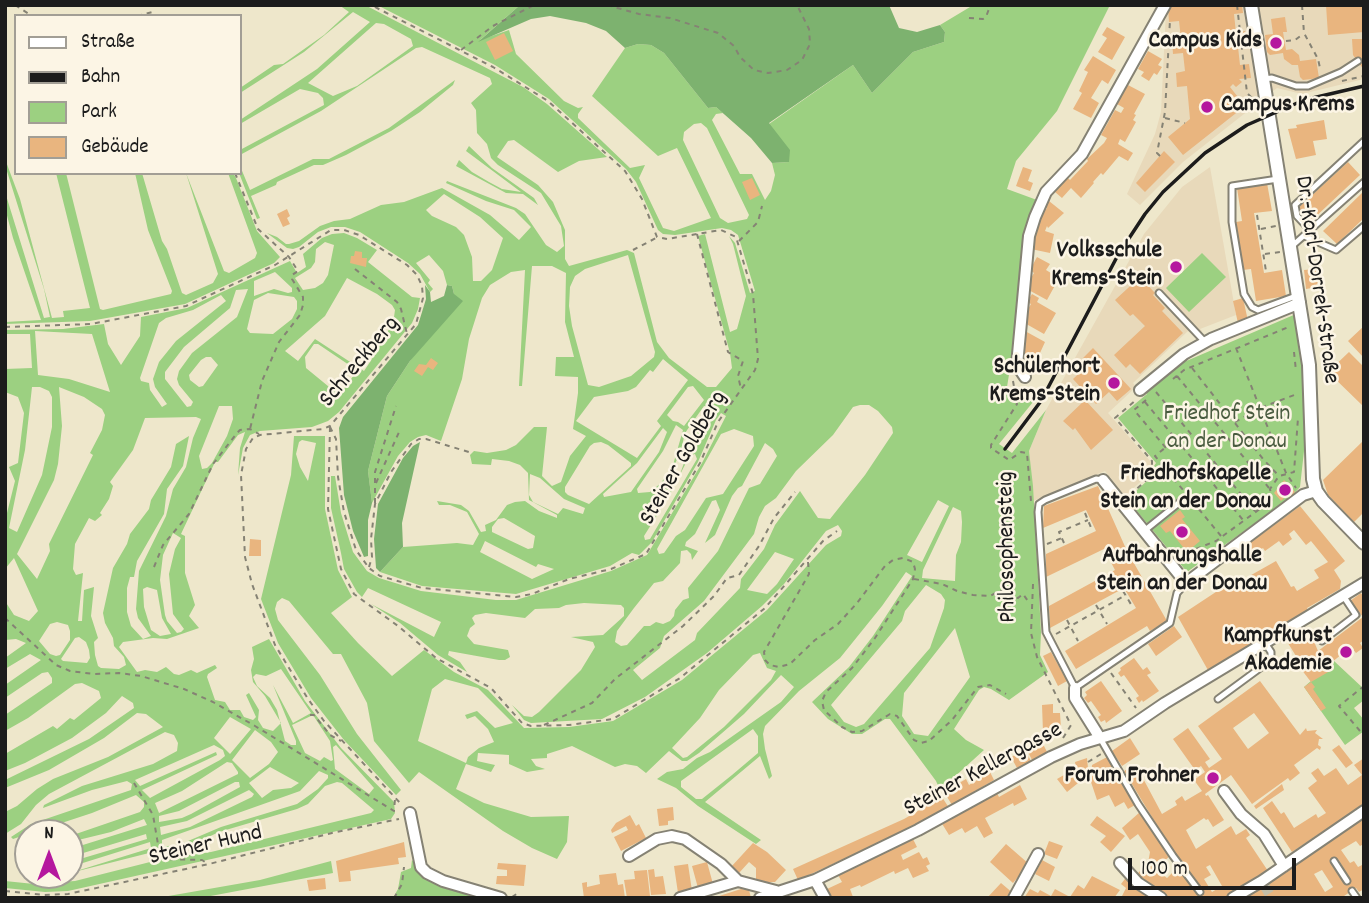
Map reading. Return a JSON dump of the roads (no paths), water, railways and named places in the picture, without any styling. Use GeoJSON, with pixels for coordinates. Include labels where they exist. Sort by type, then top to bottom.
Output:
{"type":"FeatureCollection","features":[{"type":"Feature","properties":{"kind":"street"},"geometry":{"type":"LineString","coordinates":[[1025,377],[1017,365],[1029,236],[1035,217],[1046,192],[1083,154],[1165,5]]}},
{"type":"Feature","properties":{"kind":"street","name":"Dr.-Karl-Dorrek-Straße"},"geometry":{"type":"LineString","coordinates":[[1251,5],[1279,179],[1286,250],[1300,299],[1311,381],[1312,469],[1316,491]]}},
{"type":"Feature","properties":{"kind":"street"},"geometry":{"type":"LineString","coordinates":[[1144,394],[1184,355],[1205,342],[1300,299]]}},
{"type":"Feature","properties":{"kind":"street"},"geometry":{"type":"LineString","coordinates":[[1102,480],[1186,583],[1303,495],[1316,491],[1364,543]]}},
{"type":"Feature","properties":{"kind":"street","name":"Steiner Kellergasse"},"geometry":{"type":"LineString","coordinates":[[760,898],[815,880],[918,830],[1051,757],[1124,732],[1165,703],[1364,583]]}},
{"type":"Feature","properties":{"kind":"street"},"geometry":{"type":"LineString","coordinates":[[1075,688],[1075,698],[1100,738]]}},
{"type":"Feature","properties":{"kind":"street"},"geometry":{"type":"LineString","coordinates":[[1224,791],[1241,814],[1264,834],[1284,866]]}},
{"type":"Feature","properties":{"kind":"street"},"geometry":{"type":"LineString","coordinates":[[1233,898],[1263,883],[1364,811]]}},
{"type":"Feature","properties":{"kind":"street"},"geometry":{"type":"LineString","coordinates":[[410,813],[421,867],[427,873],[443,881],[501,898]]}},
{"type":"Feature","properties":{"kind":"street"},"geometry":{"type":"LineString","coordinates":[[629,856],[657,839],[672,836],[685,839],[721,864],[738,881],[776,891]]}},
{"type":"Feature","properties":{"kind":"street"},"geometry":{"type":"LineString","coordinates":[[1017,897],[1038,855]]}},
{"type":"Feature","properties":{"kind":"street"},"geometry":{"type":"LineString","coordinates":[[1120,863],[1138,883],[1161,898]]}},
{"type":"Feature","properties":{"kind":"street"},"geometry":{"type":"LineString","coordinates":[[815,880],[825,898]]}},
{"type":"Feature","properties":{"kind":"street"},"geometry":{"type":"LineString","coordinates":[[680,898],[738,881]]}},
{"type":"Feature","properties":{"kind":"lane"},"geometry":{"type":"LineString","coordinates":[[1263,79],[1272,78],[1296,86],[1308,86],[1341,72],[1358,61]]}},
{"type":"Feature","properties":{"kind":"lane"},"geometry":{"type":"LineString","coordinates":[[1310,230],[1297,216],[1295,205],[1364,141]]}},
{"type":"Feature","properties":{"kind":"lane"},"geometry":{"type":"LineString","coordinates":[[1279,179],[1232,186],[1232,222],[1244,294],[1252,307],[1258,310],[1300,299]]}},
{"type":"Feature","properties":{"kind":"lane"},"geometry":{"type":"LineString","coordinates":[[1286,250],[1364,182]]}},
{"type":"Feature","properties":{"kind":"lane"},"geometry":{"type":"LineString","coordinates":[[1304,236],[1336,250],[1364,226]]}},
{"type":"Feature","properties":{"kind":"lane"},"geometry":{"type":"LineString","coordinates":[[1159,293],[1205,342]]}},
{"type":"Feature","properties":{"kind":"lane"},"geometry":{"type":"LineString","coordinates":[[1102,480],[1096,479],[1039,504],[1046,632],[1075,688],[1170,623],[1177,593],[1186,583]]}},
{"type":"Feature","properties":{"kind":"lane"},"geometry":{"type":"LineString","coordinates":[[1144,531],[1180,502]]}},
{"type":"Feature","properties":{"kind":"lane"},"geometry":{"type":"LineString","coordinates":[[1322,641],[1358,618],[1344,597]]}},
{"type":"Feature","properties":{"kind":"lane"},"geometry":{"type":"LineString","coordinates":[[1218,699],[1271,660],[1271,652],[1265,643]]}},
{"type":"Feature","properties":{"kind":"lane"},"geometry":{"type":"LineString","coordinates":[[1100,738],[1146,815],[1200,892]]}},
{"type":"Feature","properties":{"kind":"lane"},"geometry":{"type":"LineString","coordinates":[[1334,861],[1346,881]]}},
{"type":"Feature","properties":{"kind":"lane"},"geometry":{"type":"LineString","coordinates":[[1352,891],[1357,898]]}},
{"type":"Feature","properties":{"kind":"tunnel"},"geometry":{"type":"LineString","coordinates":[[1264,885],[1272,898]]}},
{"type":"Feature","properties":{"kind":"railway"},"geometry":{"type":"LineString","coordinates":[[1005,449],[1041,401],[1118,255],[1163,192],[1205,153],[1247,125],[1304,100],[1364,86]]}},
{"type":"Feature","properties":{"kind":"place","name":"Campus Kids"},"geometry":{"type":"Point","coordinates":[1276,43]}},
{"type":"Feature","properties":{"kind":"place","name":"Campus Krems"},"geometry":{"type":"Point","coordinates":[1207,107]}},
{"type":"Feature","properties":{"kind":"place","name":"Volksschule Krems-Stein"},"geometry":{"type":"Point","coordinates":[1176,267]}},
{"type":"Feature","properties":{"kind":"place","name":"Schülerhort Krems-Stein"},"geometry":{"type":"Point","coordinates":[1114,383]}},
{"type":"Feature","properties":{"kind":"place","name":"Friedhofskapelle Stein an der Donau"},"geometry":{"type":"Point","coordinates":[1285,490]}},
{"type":"Feature","properties":{"kind":"place","name":"Aufbahrungshalle Stein an der Donau"},"geometry":{"type":"Point","coordinates":[1182,532]}},
{"type":"Feature","properties":{"kind":"place","name":"Kampfkunst Akademie"},"geometry":{"type":"Point","coordinates":[1346,652]}},
{"type":"Feature","properties":{"kind":"place","name":"Forum Frohner"},"geometry":{"type":"Point","coordinates":[1213,778]}},
{"type":"Feature","properties":{"kind":"park label","name":"Friedhof Stein an der Donau"},"geometry":{"type":"Point","coordinates":[1227,430]}}]}
